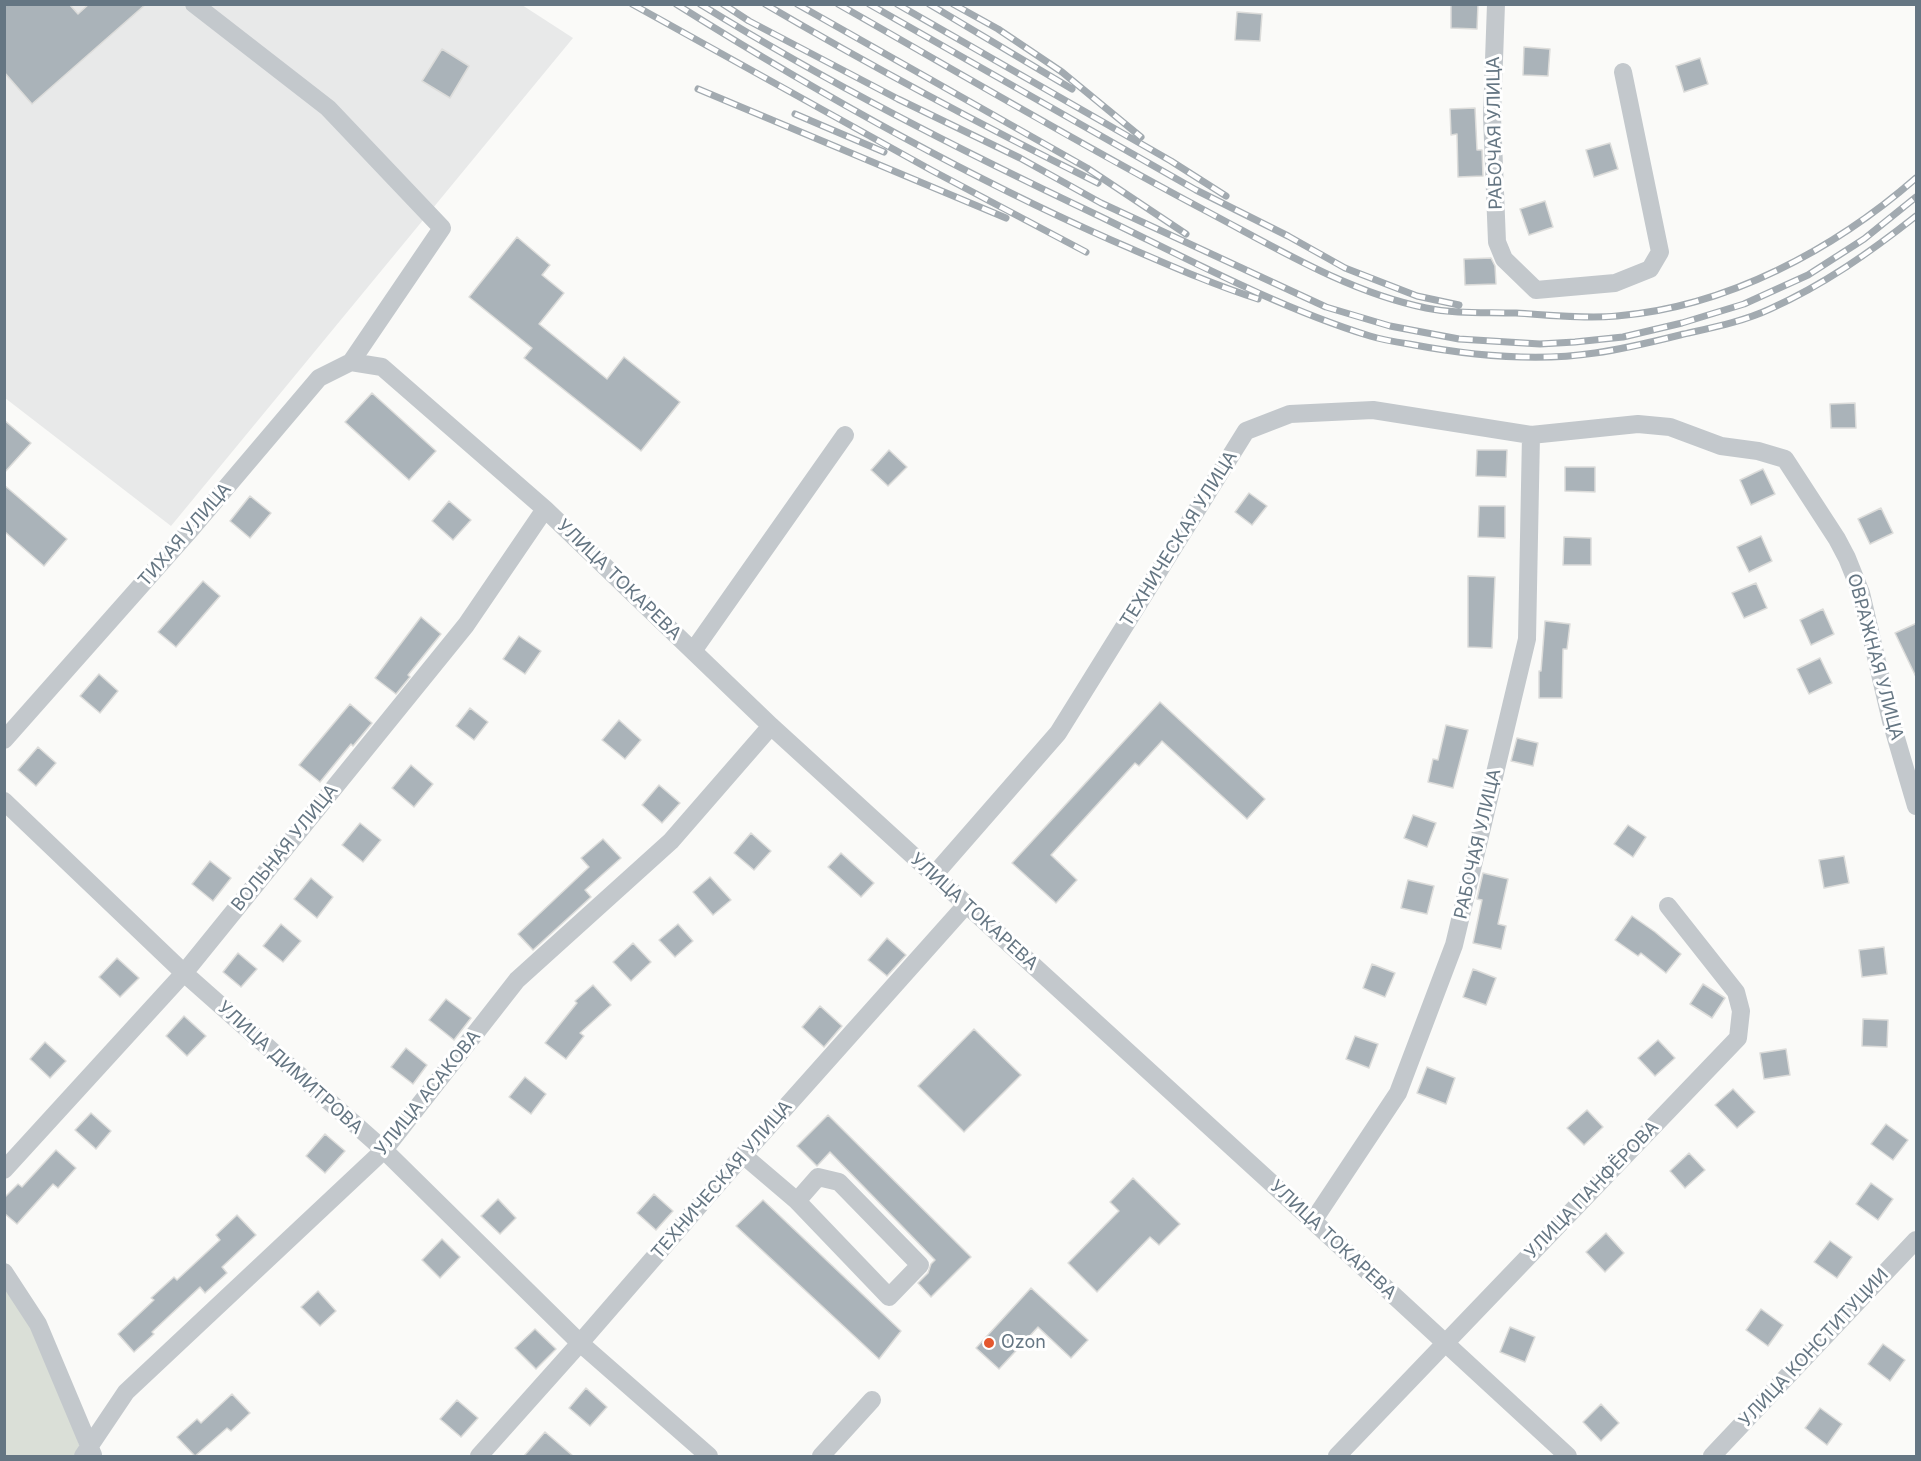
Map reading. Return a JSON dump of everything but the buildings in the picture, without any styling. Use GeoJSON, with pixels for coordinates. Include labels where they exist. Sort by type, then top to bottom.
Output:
{"type":"FeatureCollection","features":[{"type":"Feature","properties":{"kind":"street"},"geometry":{"type":"LineString","coordinates":[[194,4],[328,108],[442,228],[351,362]]}},
{"type":"Feature","properties":{"kind":"street","name":"РАБОЧАЯ УЛИЦА"},"geometry":{"type":"LineString","coordinates":[[1496,4],[1492,116],[1497,242],[1504,259],[1536,290],[1615,283],[1650,269],[1660,252],[1623,72]]}},
{"type":"Feature","properties":{"kind":"street","name":"УЛИЦА ТОКАРЕВА"},"geometry":{"type":"LineString","coordinates":[[351,362],[382,367],[545,509],[771,726],[1568,1456]]}},
{"type":"Feature","properties":{"kind":"street","name":"ТИХАЯ УЛИЦА"},"geometry":{"type":"LineString","coordinates":[[4,740],[191,529],[319,378],[351,362]]}},
{"type":"Feature","properties":{"kind":"street","name":"ТЕХНИЧЕСКАЯ УЛИЦА"},"geometry":{"type":"LineString","coordinates":[[934,876],[1058,733],[1246,431],[1290,414],[1373,410],[1532,435]]}},
{"type":"Feature","properties":{"kind":"street","name":"ОВРАЖНАЯ УЛИЦА"},"geometry":{"type":"LineString","coordinates":[[1532,435],[1638,424],[1670,427],[1721,446],[1758,451],[1785,459],[1837,539],[1861,593],[1891,721],[1917,806]]}},
{"type":"Feature","properties":{"kind":"street"},"geometry":{"type":"LineString","coordinates":[[693,651],[845,435]]}},
{"type":"Feature","properties":{"kind":"street","name":"РАБОЧАЯ УЛИЦА"},"geometry":{"type":"LineString","coordinates":[[1313,1221],[1398,1093],[1454,945],[1527,639],[1532,435]]}},
{"type":"Feature","properties":{"kind":"street","name":"ВОЛЬНАЯ УЛИЦА"},"geometry":{"type":"LineString","coordinates":[[4,1170],[184,973],[466,625],[545,509]]}},
{"type":"Feature","properties":{"kind":"street","name":"УЛИЦА АСАКОВА"},"geometry":{"type":"LineString","coordinates":[[89,1453],[126,1392],[384,1150],[517,980],[671,841],[771,726]]}},
{"type":"Feature","properties":{"kind":"street","name":"УЛИЦА ДИМИТРОВА"},"geometry":{"type":"LineString","coordinates":[[4,801],[184,973],[384,1150],[580,1343],[709,1456]]}},
{"type":"Feature","properties":{"kind":"street","name":"ТЕХНИЧЕСКАЯ УЛИЦА"},"geometry":{"type":"LineString","coordinates":[[479,1456],[966,905]]}},
{"type":"Feature","properties":{"kind":"street","name":"УЛИЦА ПАНФЁРОВА"},"geometry":{"type":"LineString","coordinates":[[1337,1456],[1738,1038],[1741,1011],[1736,992],[1668,906]]}},
{"type":"Feature","properties":{"kind":"street"},"geometry":{"type":"LineString","coordinates":[[743,1155],[797,1201],[889,1297],[920,1265],[839,1182],[818,1178],[797,1201]]}},
{"type":"Feature","properties":{"kind":"street","name":"УЛИЦА КОНСТИТУЦИИ"},"geometry":{"type":"LineString","coordinates":[[1712,1456],[1917,1240]]}},
{"type":"Feature","properties":{"kind":"street"},"geometry":{"type":"LineString","coordinates":[[4,1272],[38,1324],[89,1453]]}},
{"type":"Feature","properties":{"kind":"street"},"geometry":{"type":"LineString","coordinates":[[821,1456],[872,1400]]}},
{"type":"Feature","properties":{"kind":"shaded area"},"geometry":{"type":"Polygon","coordinates":[[[4,5],[522,5],[573,38],[171,526],[5,398],[4,5]]]}},
{"type":"Feature","properties":{"kind":"shaded area"},"geometry":{"type":"Polygon","coordinates":[[[4,1272],[38,1324],[83,1456],[5,1456],[4,1272]]]}},
{"type":"Feature","properties":{"kind":"railway"},"geometry":{"type":"LineString","coordinates":[[632,4],[931,170],[1086,252]]}},
{"type":"Feature","properties":{"kind":"railway"},"geometry":{"type":"LineString","coordinates":[[676,4],[835,100],[999,187],[1111,240],[1202,279],[1258,299]]}},
{"type":"Feature","properties":{"kind":"railway"},"geometry":{"type":"LineString","coordinates":[[700,4],[895,115],[1196,264],[1300,311],[1370,336],[1394,342],[1478,354],[1526,357],[1572,356],[1648,343],[1759,314],[1828,278],[1864,255],[1916,216]]}},
{"type":"Feature","properties":{"kind":"railway"},"geometry":{"type":"LineString","coordinates":[[723,4],[749,21],[898,99],[1020,158],[1101,203],[1326,307],[1390,326],[1459,339],[1540,344],[1623,337],[1682,323],[1744,304],[1808,275],[1864,239],[1916,197]]}},
{"type":"Feature","properties":{"kind":"railway"},"geometry":{"type":"LineString","coordinates":[[765,4],[930,96],[1098,183]]}},
{"type":"Feature","properties":{"kind":"railway"},"geometry":{"type":"LineString","coordinates":[[797,4],[1087,168],[1186,234]]}},
{"type":"Feature","properties":{"kind":"railway"},"geometry":{"type":"LineString","coordinates":[[838,4],[1115,162],[1314,268],[1397,301],[1437,310],[1605,317],[1658,310],[1699,301],[1739,287],[1815,250],[1851,228],[1916,178]]}},
{"type":"Feature","properties":{"kind":"railway"},"geometry":{"type":"LineString","coordinates":[[869,4],[1196,190],[1288,236],[1345,268],[1417,296],[1459,305]]}},
{"type":"Feature","properties":{"kind":"railway"},"geometry":{"type":"LineString","coordinates":[[897,4],[1171,161],[1226,196]]}},
{"type":"Feature","properties":{"kind":"railway"},"geometry":{"type":"LineString","coordinates":[[929,4],[1072,89]]}},
{"type":"Feature","properties":{"kind":"railway"},"geometry":{"type":"LineString","coordinates":[[953,4],[998,29],[1062,72],[1141,137]]}},
{"type":"Feature","properties":{"kind":"railway"},"geometry":{"type":"LineString","coordinates":[[698,89],[1006,218]]}},
{"type":"Feature","properties":{"kind":"railway"},"geometry":{"type":"LineString","coordinates":[[795,114],[884,152]]}},
{"type":"Feature","properties":{"kind":"place","name":"Ozon"},"geometry":{"type":"Point","coordinates":[989,1343]}}]}
